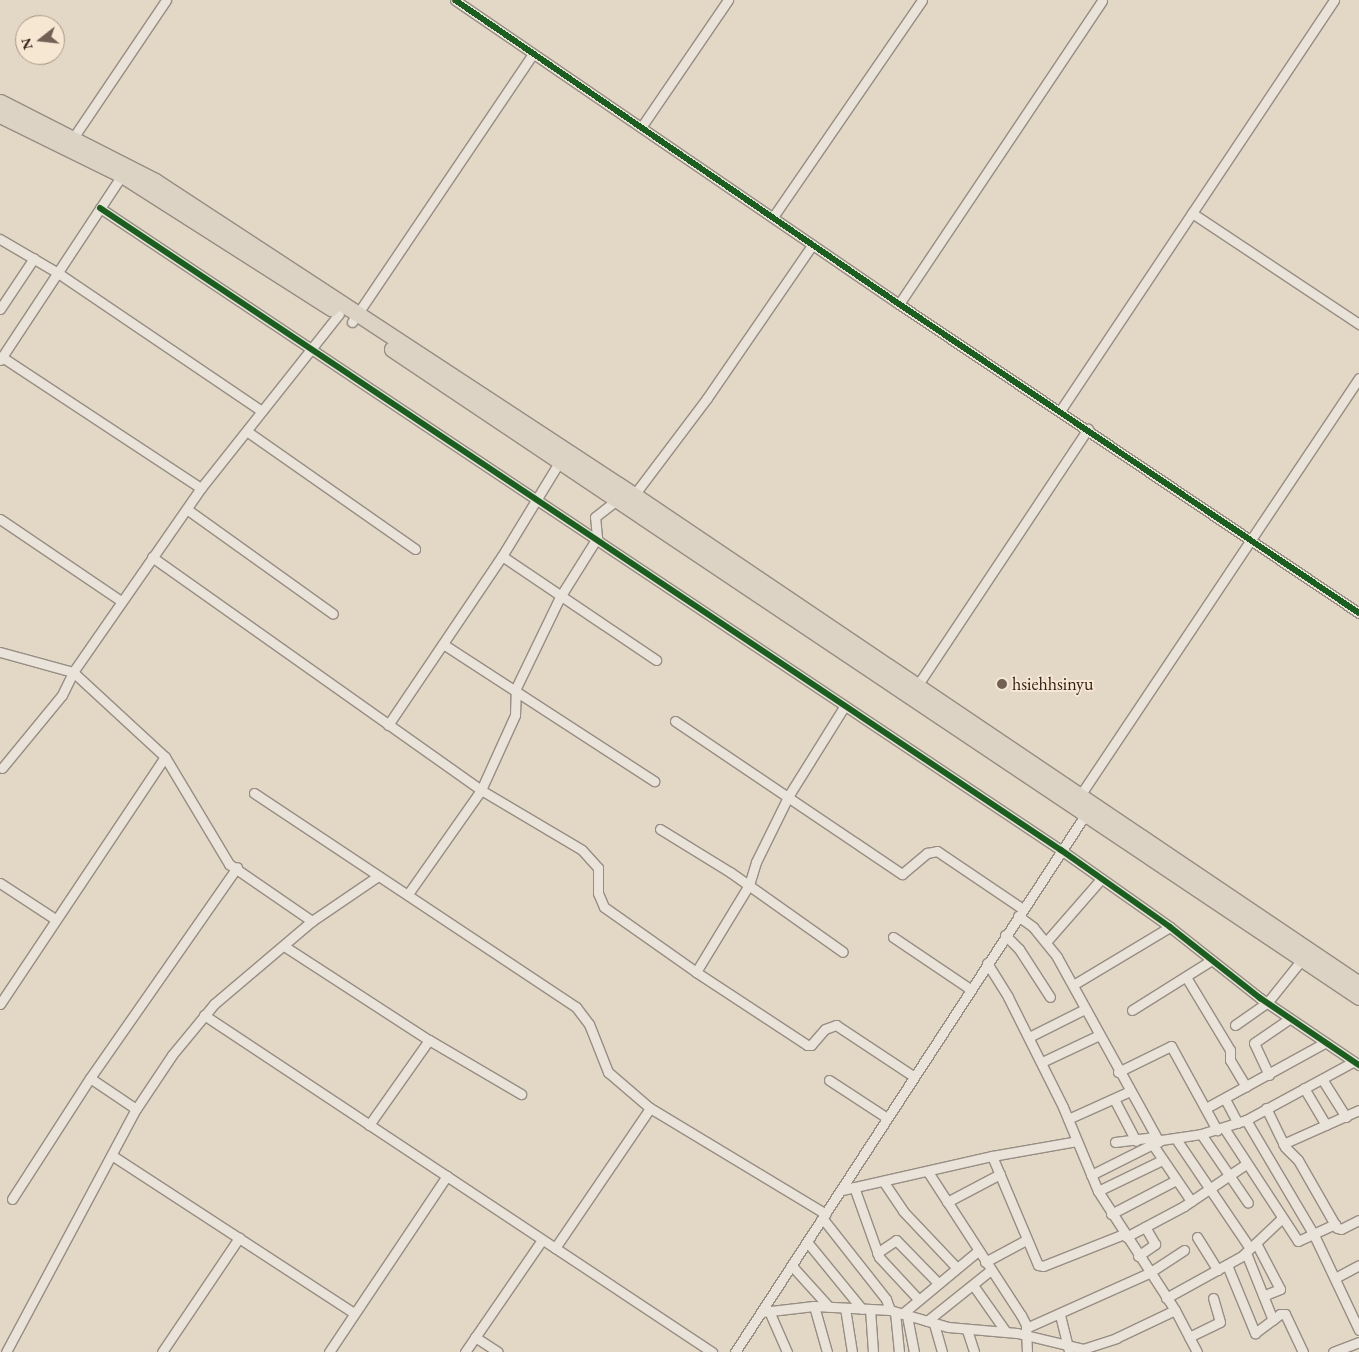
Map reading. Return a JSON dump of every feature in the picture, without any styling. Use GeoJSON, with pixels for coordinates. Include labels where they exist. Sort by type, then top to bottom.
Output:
{"type":"FeatureCollection","features":[{"type":"Feature","properties":{"kind":"main road"},"geometry":{"type":"LineString","coordinates":[[0,102],[71,142],[349,316],[626,494],[917,686],[1359,997]]}},
{"type":"Feature","properties":{"kind":"main road"},"geometry":{"type":"LineString","coordinates":[[0,115],[71,142],[154,181],[560,461],[626,494],[1085,805],[1359,984]]}},
{"type":"Feature","properties":{"kind":"street"},"geometry":{"type":"LineString","coordinates":[[71,142],[166,0]]}},
{"type":"Feature","properties":{"kind":"street"},"geometry":{"type":"LineString","coordinates":[[455,0],[642,126],[899,304],[1088,429],[1359,613]]}},
{"type":"Feature","properties":{"kind":"street"},"geometry":{"type":"LineString","coordinates":[[642,126],[728,0]]}},
{"type":"Feature","properties":{"kind":"street"},"geometry":{"type":"LineString","coordinates":[[773,217],[922,0]]}},
{"type":"Feature","properties":{"kind":"street"},"geometry":{"type":"LineString","coordinates":[[1060,411],[1334,0]]}},
{"type":"Feature","properties":{"kind":"street"},"geometry":{"type":"LineString","coordinates":[[899,304],[1102,1]]}},
{"type":"Feature","properties":{"kind":"street"},"geometry":{"type":"LineString","coordinates":[[2,768],[62,695],[73,672],[152,557],[188,510],[201,488],[248,432],[309,348],[349,316],[533,54]]}},
{"type":"Feature","properties":{"kind":"street"},"geometry":{"type":"LineString","coordinates":[[122,175],[1,359],[201,488]]}},
{"type":"Feature","properties":{"kind":"street"},"geometry":{"type":"LineString","coordinates":[[100,208],[536,497],[844,707],[880,727],[1061,850],[1170,928],[1210,961],[1267,1003],[1356,1064]]}},
{"type":"Feature","properties":{"kind":"street"},"geometry":{"type":"LineString","coordinates":[[1192,213],[1359,324]]}},
{"type":"Feature","properties":{"kind":"street"},"geometry":{"type":"LineString","coordinates":[[0,239],[58,273],[262,411]]}},
{"type":"Feature","properties":{"kind":"street"},"geometry":{"type":"LineString","coordinates":[[408,894],[481,790],[515,715],[516,688],[560,597],[597,538],[595,517],[626,494],[707,398],[812,245]]}},
{"type":"Feature","properties":{"kind":"street"},"geometry":{"type":"LineString","coordinates":[[0,309],[34,258]]}},
{"type":"Feature","properties":{"kind":"street"},"geometry":{"type":"LineString","coordinates":[[735,1352],[766,1311],[792,1266],[825,1217],[912,1076],[1021,913],[1061,850],[1085,805],[1251,540],[1359,378]]}},
{"type":"Feature","properties":{"kind":"street"},"geometry":{"type":"LineString","coordinates":[[917,686],[1088,429]]}},
{"type":"Feature","properties":{"kind":"street"},"geometry":{"type":"LineString","coordinates":[[248,432],[415,548]]}},
{"type":"Feature","properties":{"kind":"street"},"geometry":{"type":"LineString","coordinates":[[388,725],[502,556],[536,497],[560,461]]}},
{"type":"Feature","properties":{"kind":"street"},"geometry":{"type":"LineString","coordinates":[[188,510],[333,614]]}},
{"type":"Feature","properties":{"kind":"street"},"geometry":{"type":"LineString","coordinates":[[0,519],[121,601]]}},
{"type":"Feature","properties":{"kind":"street"},"geometry":{"type":"LineString","coordinates":[[502,556],[560,597],[656,660]]}},
{"type":"Feature","properties":{"kind":"street"},"geometry":{"type":"LineString","coordinates":[[152,557],[481,790],[592,859],[598,868],[598,893],[604,907],[696,972],[807,1045],[811,1045],[825,1029],[836,1025],[912,1076]]}},
{"type":"Feature","properties":{"kind":"street"},"geometry":{"type":"LineString","coordinates":[[443,644],[516,688],[654,781]]}},
{"type":"Feature","properties":{"kind":"street"},"geometry":{"type":"LineString","coordinates":[[0,652],[73,672],[165,757],[222,857],[312,921]]}},
{"type":"Feature","properties":{"kind":"street"},"geometry":{"type":"LineString","coordinates":[[696,972],[749,885],[756,862],[789,795],[844,707]]}},
{"type":"Feature","properties":{"kind":"street"},"geometry":{"type":"LineString","coordinates":[[675,721],[789,795],[902,874],[927,852],[937,851],[1021,913],[1046,942],[1073,985],[1128,1092],[1156,1141],[1162,1160],[1191,1201]]}},
{"type":"Feature","properties":{"kind":"street"},"geometry":{"type":"LineString","coordinates":[[0,1004],[165,757]]}},
{"type":"Feature","properties":{"kind":"street"},"geometry":{"type":"LineString","coordinates":[[254,793],[576,1007],[589,1024],[608,1072],[650,1108],[825,1217],[886,1300],[899,1313],[914,1352]]}},
{"type":"Feature","properties":{"kind":"street"},"geometry":{"type":"LineString","coordinates":[[660,829],[749,885],[843,952]]}},
{"type":"Feature","properties":{"kind":"street"},"geometry":{"type":"LineString","coordinates":[[12,1199],[90,1078],[237,867]]}},
{"type":"Feature","properties":{"kind":"street"},"geometry":{"type":"LineString","coordinates":[[0,1350],[5,1352],[113,1156],[136,1109],[204,1015],[312,921],[378,876]]}},
{"type":"Feature","properties":{"kind":"street"},"geometry":{"type":"LineString","coordinates":[[1046,942],[1101,879]]}},
{"type":"Feature","properties":{"kind":"street"},"geometry":{"type":"LineString","coordinates":[[0,883],[55,919]]}},
{"type":"Feature","properties":{"kind":"street"},"geometry":{"type":"LineString","coordinates":[[1073,985],[1170,928]]}},
{"type":"Feature","properties":{"kind":"street"},"geometry":{"type":"LineString","coordinates":[[1006,935],[1019,949],[1050,997]]}},
{"type":"Feature","properties":{"kind":"street"},"geometry":{"type":"LineString","coordinates":[[893,937],[970,989]]}},
{"type":"Feature","properties":{"kind":"street"},"geometry":{"type":"LineString","coordinates":[[284,946],[429,1040],[521,1094]]}},
{"type":"Feature","properties":{"kind":"street"},"geometry":{"type":"LineString","coordinates":[[1235,1025],[1267,1003],[1302,958]]}},
{"type":"Feature","properties":{"kind":"street"},"geometry":{"type":"LineString","coordinates":[[1132,1010],[1210,961]]}},
{"type":"Feature","properties":{"kind":"street"},"geometry":{"type":"LineString","coordinates":[[987,963],[1042,1062],[1098,1191],[1125,1236],[1175,1310],[1195,1351]]}},
{"type":"Feature","properties":{"kind":"street"},"geometry":{"type":"LineString","coordinates":[[1186,977],[1230,1050],[1230,1060],[1246,1088]]}},
{"type":"Feature","properties":{"kind":"street"},"geometry":{"type":"LineString","coordinates":[[1029,1037],[1085,1009]]}},
{"type":"Feature","properties":{"kind":"street"},"geometry":{"type":"LineString","coordinates":[[204,1015],[712,1352]]}},
{"type":"Feature","properties":{"kind":"street"},"geometry":{"type":"LineString","coordinates":[[1269,1075],[1254,1043],[1289,1018]]}},
{"type":"Feature","properties":{"kind":"street"},"geometry":{"type":"LineString","coordinates":[[1042,1062],[1100,1035]]}},
{"type":"Feature","properties":{"kind":"street"},"geometry":{"type":"LineString","coordinates":[[369,1125],[429,1040]]}},
{"type":"Feature","properties":{"kind":"street"},"geometry":{"type":"LineString","coordinates":[[1206,1108],[1246,1088],[1324,1043]]}},
{"type":"Feature","properties":{"kind":"street"},"geometry":{"type":"LineString","coordinates":[[1118,1072],[1170,1046],[1206,1108],[1298,1241],[1335,1224]]}},
{"type":"Feature","properties":{"kind":"street"},"geometry":{"type":"LineString","coordinates":[[1115,1142],[1176,1139],[1220,1129],[1242,1121],[1322,1078],[1356,1064]]}},
{"type":"Feature","properties":{"kind":"street"},"geometry":{"type":"LineString","coordinates":[[90,1078],[136,1109]]}},
{"type":"Feature","properties":{"kind":"street"},"geometry":{"type":"LineString","coordinates":[[1322,1078],[1346,1117]]}},
{"type":"Feature","properties":{"kind":"street"},"geometry":{"type":"LineString","coordinates":[[829,1080],[886,1118]]}},
{"type":"Feature","properties":{"kind":"street"},"geometry":{"type":"LineString","coordinates":[[1304,1088],[1326,1125]]}},
{"type":"Feature","properties":{"kind":"street"},"geometry":{"type":"LineString","coordinates":[[1068,1119],[1128,1092]]}},
{"type":"Feature","properties":{"kind":"street"},"geometry":{"type":"LineString","coordinates":[[1114,1099],[1136,1141]]}},
{"type":"Feature","properties":{"kind":"street"},"geometry":{"type":"LineString","coordinates":[[1225,1099],[1242,1121],[1314,1235],[1359,1330]]}},
{"type":"Feature","properties":{"kind":"street"},"geometry":{"type":"LineString","coordinates":[[555,1248],[650,1108]]}},
{"type":"Feature","properties":{"kind":"street"},"geometry":{"type":"LineString","coordinates":[[1266,1108],[1283,1144],[1298,1160],[1335,1224],[1342,1229],[1359,1220]]}},
{"type":"Feature","properties":{"kind":"street"},"geometry":{"type":"LineString","coordinates":[[1283,1144],[1359,1110]]}},
{"type":"Feature","properties":{"kind":"street"},"geometry":{"type":"LineString","coordinates":[[1201,1134],[1248,1203]]}},
{"type":"Feature","properties":{"kind":"street"},"geometry":{"type":"LineString","coordinates":[[1176,1139],[1250,1248],[1280,1288],[1263,1296]]}},
{"type":"Feature","properties":{"kind":"street"},"geometry":{"type":"LineString","coordinates":[[842,1190],[992,1156],[1077,1141]]}},
{"type":"Feature","properties":{"kind":"street"},"geometry":{"type":"LineString","coordinates":[[1091,1175],[1156,1141]]}},
{"type":"Feature","properties":{"kind":"street"},"geometry":{"type":"LineString","coordinates":[[113,1156],[354,1313]]}},
{"type":"Feature","properties":{"kind":"street"},"geometry":{"type":"LineString","coordinates":[[992,1156],[1026,1240],[1038,1265],[1043,1266],[1145,1227],[1191,1201],[1246,1164]]}},
{"type":"Feature","properties":{"kind":"street"},"geometry":{"type":"LineString","coordinates":[[1098,1191],[1162,1160]]}},
{"type":"Feature","properties":{"kind":"street"},"geometry":{"type":"LineString","coordinates":[[928,1172],[1021,1315],[1028,1352]]}},
{"type":"Feature","properties":{"kind":"street"},"geometry":{"type":"LineString","coordinates":[[947,1202],[1000,1174]]}},
{"type":"Feature","properties":{"kind":"street"},"geometry":{"type":"LineString","coordinates":[[329,1352],[447,1176]]}},
{"type":"Feature","properties":{"kind":"street"},"geometry":{"type":"LineString","coordinates":[[1111,1214],[1176,1180]]}},
{"type":"Feature","properties":{"kind":"street"},"geometry":{"type":"LineString","coordinates":[[883,1181],[903,1211],[956,1267]]}},
{"type":"Feature","properties":{"kind":"street"},"geometry":{"type":"LineString","coordinates":[[854,1187],[877,1253],[918,1299]]}},
{"type":"Feature","properties":{"kind":"street"},"geometry":{"type":"LineString","coordinates":[[1166,1298],[1227,1265],[1250,1248],[1282,1218]]}},
{"type":"Feature","properties":{"kind":"street"},"geometry":{"type":"LineString","coordinates":[[1138,1256],[1155,1244],[1145,1227]]}},
{"type":"Feature","properties":{"kind":"street"},"geometry":{"type":"LineString","coordinates":[[1196,1237],[1218,1270]]}},
{"type":"Feature","properties":{"kind":"street"},"geometry":{"type":"LineString","coordinates":[[162,1352],[240,1238]]}},
{"type":"Feature","properties":{"kind":"street"},"geometry":{"type":"LineString","coordinates":[[465,1352],[542,1240]]}},
{"type":"Feature","properties":{"kind":"street"},"geometry":{"type":"LineString","coordinates":[[877,1253],[896,1240],[937,1282]]}},
{"type":"Feature","properties":{"kind":"street"},"geometry":{"type":"LineString","coordinates":[[931,1322],[973,1285],[988,1266],[1026,1240]]}},
{"type":"Feature","properties":{"kind":"street"},"geometry":{"type":"LineString","coordinates":[[808,1243],[866,1309],[873,1352]]}},
{"type":"Feature","properties":{"kind":"street"},"geometry":{"type":"LineString","coordinates":[[1250,1248],[1263,1296],[1273,1320]]}},
{"type":"Feature","properties":{"kind":"street"},"geometry":{"type":"LineString","coordinates":[[1025,1332],[1149,1273],[1184,1250]]}},
{"type":"Feature","properties":{"kind":"street"},"geometry":{"type":"LineString","coordinates":[[899,1313],[978,1251]]}},
{"type":"Feature","properties":{"kind":"street"},"geometry":{"type":"LineString","coordinates":[[1227,1265],[1255,1333],[1285,1314],[1303,1352]]}},
{"type":"Feature","properties":{"kind":"street"},"geometry":{"type":"LineString","coordinates":[[1335,1278],[1359,1265]]}},
{"type":"Feature","properties":{"kind":"street"},"geometry":{"type":"LineString","coordinates":[[792,1266],[829,1307]]}},
{"type":"Feature","properties":{"kind":"street"},"geometry":{"type":"LineString","coordinates":[[973,1285],[1006,1332]]}},
{"type":"Feature","properties":{"kind":"street"},"geometry":{"type":"LineString","coordinates":[[1189,1337],[1220,1322],[1213,1298]]}},
{"type":"Feature","properties":{"kind":"street"},"geometry":{"type":"LineString","coordinates":[[766,1311],[814,1306],[899,1313],[967,1330],[1025,1332],[1069,1349],[1092,1347],[1175,1310]]}},
{"type":"Feature","properties":{"kind":"street"},"geometry":{"type":"LineString","coordinates":[[814,1306],[827,1352]]}},
{"type":"Feature","properties":{"kind":"street"},"geometry":{"type":"LineString","coordinates":[[844,1308],[852,1352]]}},
{"type":"Feature","properties":{"kind":"street"},"geometry":{"type":"LineString","coordinates":[[766,1311],[787,1352]]}},
{"type":"Feature","properties":{"kind":"street"},"geometry":{"type":"LineString","coordinates":[[899,1313],[899,1352]]}},
{"type":"Feature","properties":{"kind":"street"},"geometry":{"type":"LineString","coordinates":[[1060,1315],[1069,1349]]}},
{"type":"Feature","properties":{"kind":"street"},"geometry":{"type":"LineString","coordinates":[[931,1322],[942,1352]]}},
{"type":"Feature","properties":{"kind":"street"},"geometry":{"type":"LineString","coordinates":[[967,1330],[974,1352]]}},
{"type":"Feature","properties":{"kind":"street"},"geometry":{"type":"LineString","coordinates":[[474,1337],[498,1352]]}},
{"type":"Feature","properties":{"kind":"street"},"geometry":{"type":"LineString","coordinates":[[1333,1352],[1359,1342]]}},
{"type":"Feature","properties":{"kind":"cycle path"},"geometry":{"type":"LineString","coordinates":[[455,0],[899,304],[1359,613]]}},
{"type":"Feature","properties":{"kind":"cycle path"},"geometry":{"type":"LineString","coordinates":[[100,208],[1061,850],[1170,927],[1260,998],[1359,1065]]}},
{"type":"Feature","properties":{"kind":"place","name":"hsiehhsinyu"},"geometry":{"type":"Point","coordinates":[1002,684]}}]}
